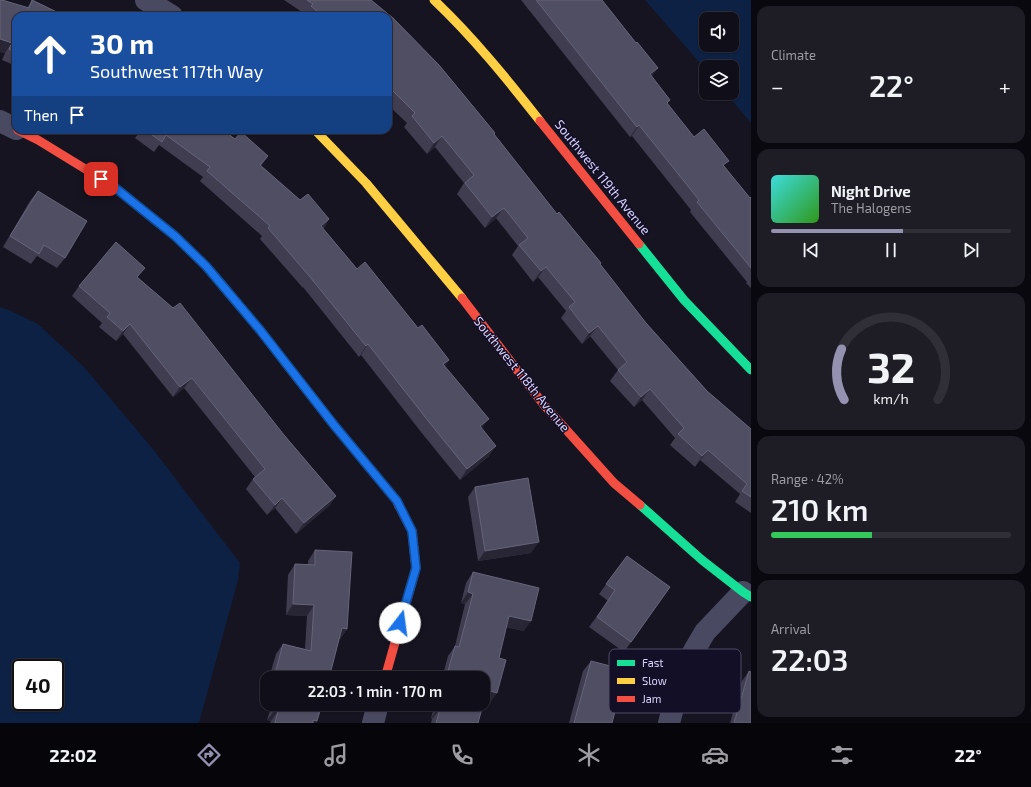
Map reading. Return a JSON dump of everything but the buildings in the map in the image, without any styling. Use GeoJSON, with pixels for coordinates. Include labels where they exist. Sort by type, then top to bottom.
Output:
{"type":"FeatureCollection","features":[{"type":"Feature","properties":{"kind":"street"},"geometry":{"type":"LineString","coordinates":[[146,0],[166,12]]}},
{"type":"Feature","properties":{"kind":"street","name":"Southwest 119th Avenue"},"geometry":{"type":"LineString","coordinates":[[434,0],[450,15],[500,71],[684,300],[751,370]]}},
{"type":"Feature","properties":{"kind":"street"},"geometry":{"type":"LineString","coordinates":[[0,121],[12,127]]}},
{"type":"Feature","properties":{"kind":"street"},"geometry":{"type":"LineString","coordinates":[[25,134],[38,140],[113,186],[175,236],[206,266],[260,330],[334,425],[397,501],[412,531],[416,568],[387,671]]}},
{"type":"Feature","properties":{"kind":"street","name":"Southwest 118th Avenue"},"geometry":{"type":"LineString","coordinates":[[319,134],[366,184],[454,288],[544,405],[614,483],[702,560],[747,595]]}},
{"type":"Feature","properties":{"kind":"street"},"geometry":{"type":"LineString","coordinates":[[695,649],[705,632],[747,595]]}},
{"type":"Feature","properties":{"kind":"street"},"geometry":{"type":"LineString","coordinates":[[373,723],[376,711]]}},
{"type":"Feature","properties":{"kind":"street"},"geometry":{"type":"LineString","coordinates":[[669,723],[672,713]]}},
{"type":"Feature","properties":{"kind":"water"},"geometry":{"type":"Polygon","coordinates":[[[645,0],[751,0],[751,123],[732,100],[739,100],[739,60],[699,60],[699,62],[645,0]]]}},
{"type":"Feature","properties":{"kind":"water"},"geometry":{"type":"Polygon","coordinates":[[[0,307],[38,324],[84,367],[152,448],[240,563],[238,580],[199,723],[0,723],[0,307]]]}},
{"type":"Feature","properties":{"kind":"traffic: fast"},"geometry":{"type":"LineString","coordinates":[[155,220],[175,236],[206,266],[284,361]]}},
{"type":"Feature","properties":{"kind":"traffic: fast"},"geometry":{"type":"LineString","coordinates":[[639,244],[684,300],[751,370]]}},
{"type":"Feature","properties":{"kind":"traffic: fast"},"geometry":{"type":"LineString","coordinates":[[640,505],[702,560],[751,597]]}},
{"type":"Feature","properties":{"kind":"traffic: slow"},"geometry":{"type":"LineString","coordinates":[[434,0],[476,43],[540,121]]}},
{"type":"Feature","properties":{"kind":"traffic: slow"},"geometry":{"type":"LineString","coordinates":[[319,134],[366,183],[462,298]]}},
{"type":"Feature","properties":{"kind":"traffic: slow"},"geometry":{"type":"LineString","coordinates":[[284,361],[334,425],[397,501],[399,506]]}},
{"type":"Feature","properties":{"kind":"traffic: jam"},"geometry":{"type":"LineString","coordinates":[[540,121],[639,244]]}},
{"type":"Feature","properties":{"kind":"traffic: jam"},"geometry":{"type":"LineString","coordinates":[[26,134],[113,186],[155,220]]}},
{"type":"Feature","properties":{"kind":"traffic: jam"},"geometry":{"type":"LineString","coordinates":[[462,298],[544,405],[614,483],[640,505]]}},
{"type":"Feature","properties":{"kind":"traffic: jam"},"geometry":{"type":"LineString","coordinates":[[387,671],[416,568],[412,531],[399,506]]}},
{"type":"Feature","properties":{"kind":"route"},"geometry":{"type":"LineString","coordinates":[[101,179],[113,186],[175,236],[206,266],[260,330],[334,425],[397,501],[412,531],[416,568],[400,623]]}}]}
